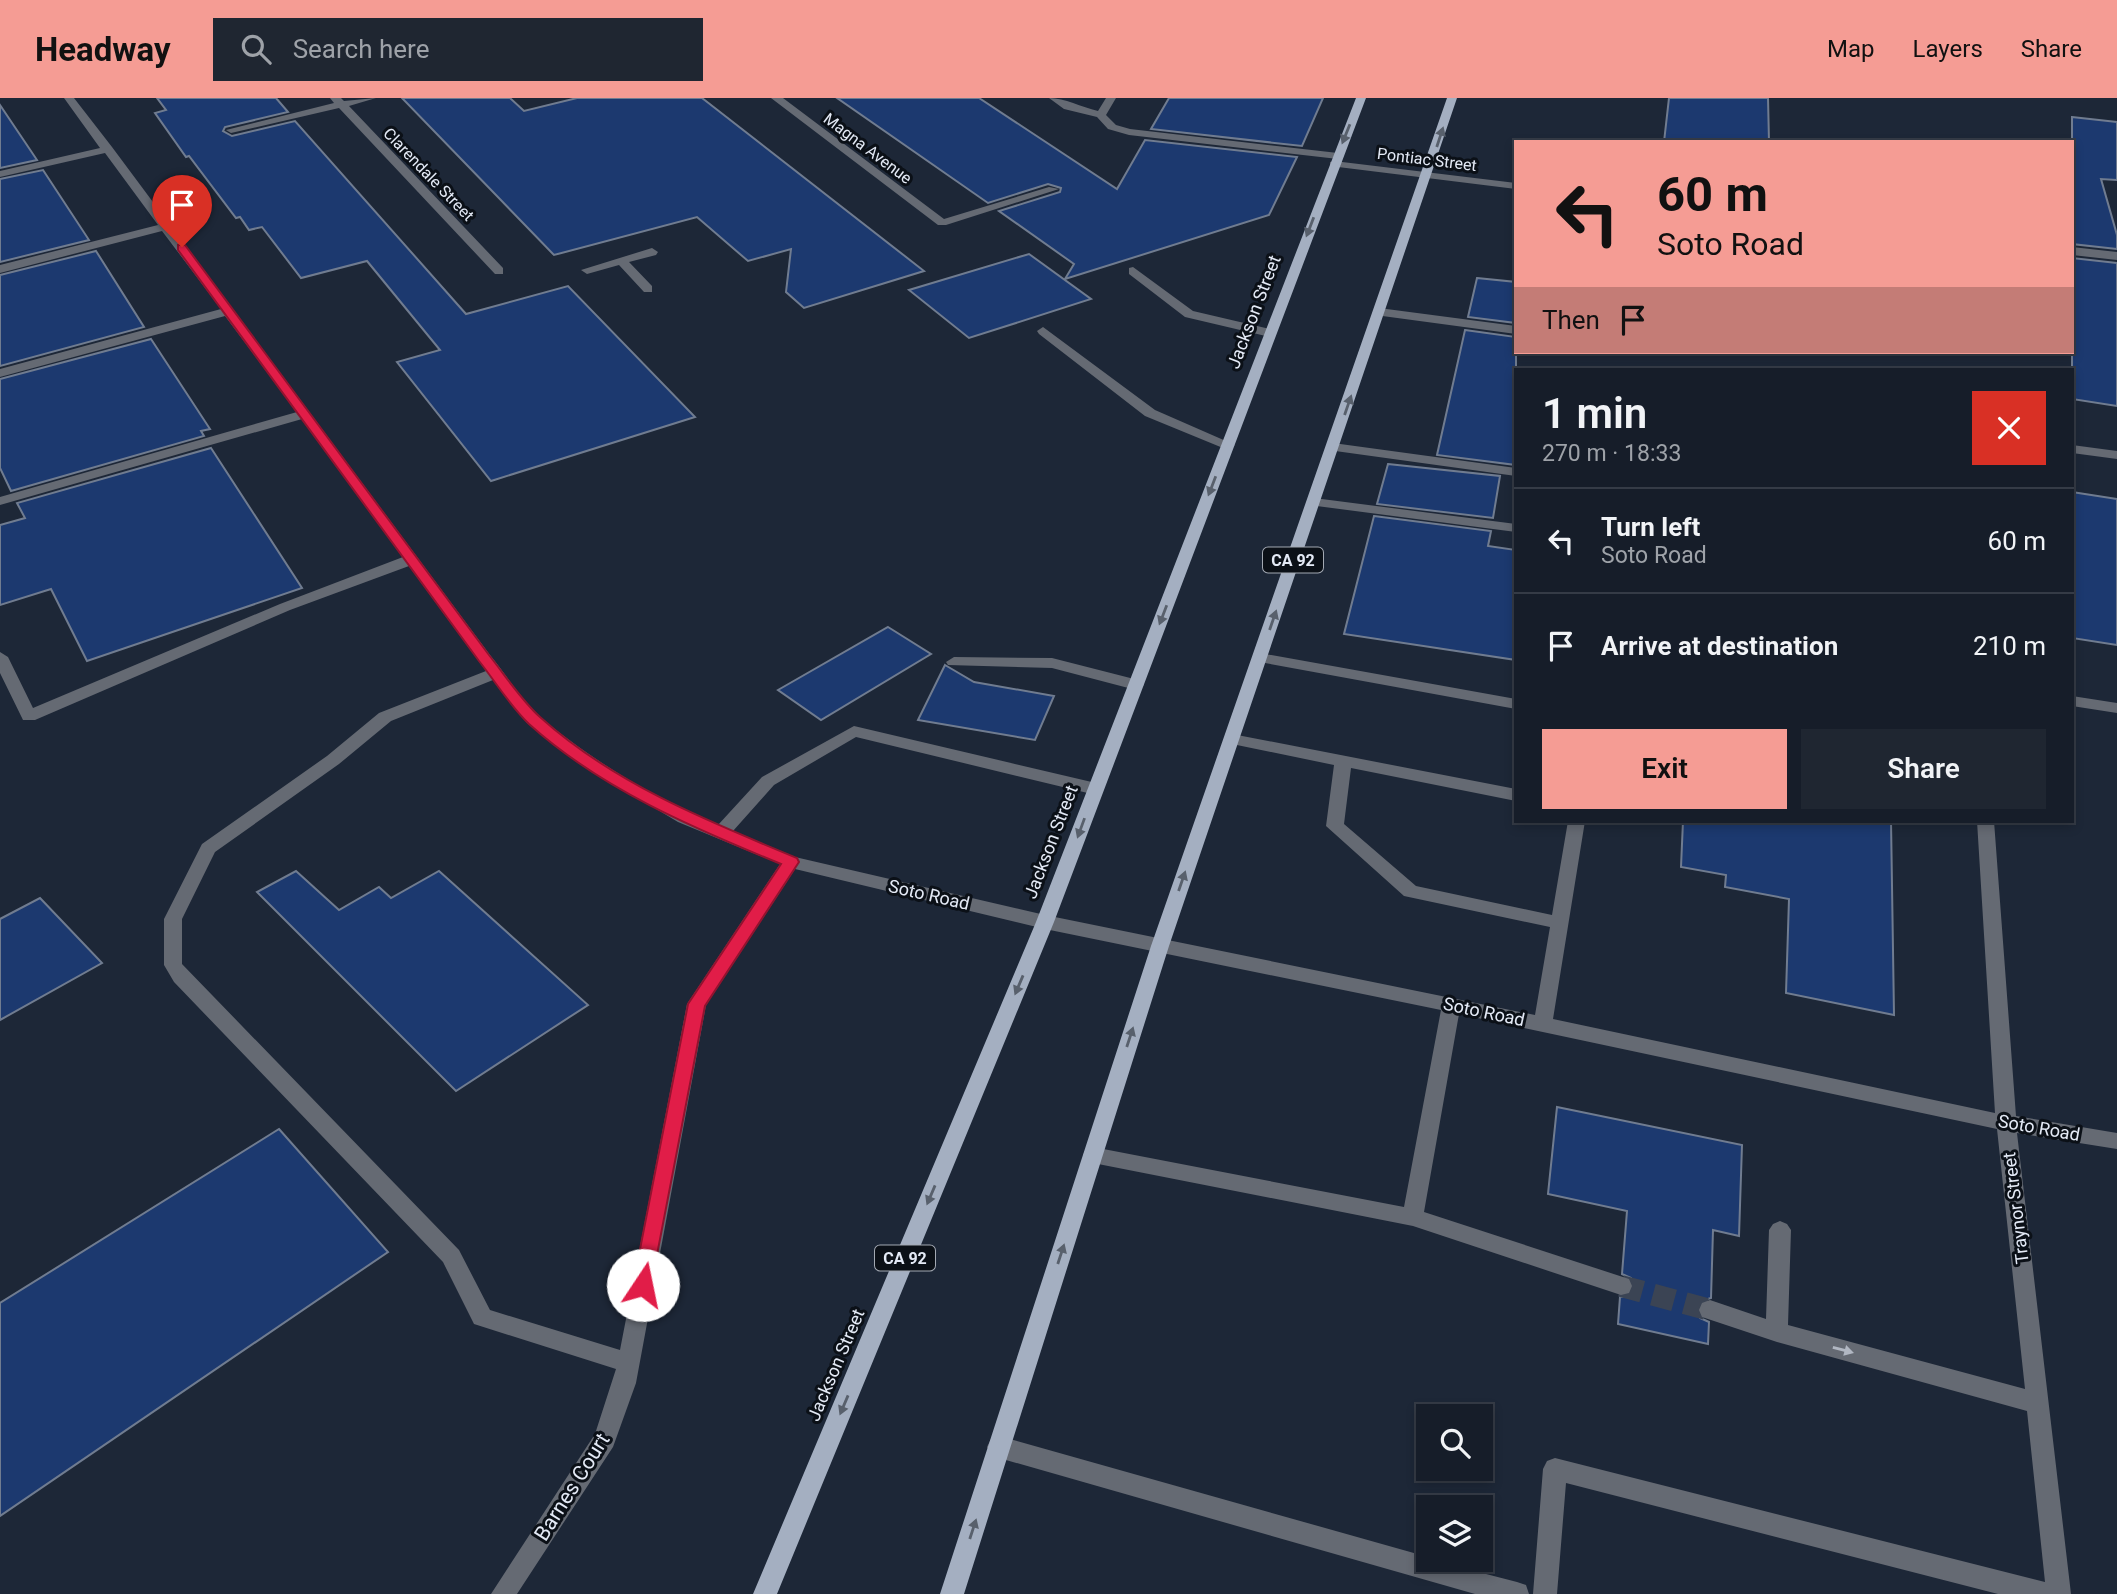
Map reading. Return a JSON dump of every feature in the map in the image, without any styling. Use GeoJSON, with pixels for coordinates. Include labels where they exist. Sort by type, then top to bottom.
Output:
{"type":"FeatureCollection","features":[{"type":"Feature","properties":{"kind":"main road","name":"Jackson Street"},"geometry":{"type":"LineString","coordinates":[[765,1594],[1045,922],[1361,98]]}},
{"type":"Feature","properties":{"kind":"main road","name":"CA 92"},"geometry":{"type":"LineString","coordinates":[[952,1594],[1160,946],[1452,98]]}},
{"type":"Feature","properties":{"kind":"street","name":"Soto Road"},"geometry":{"type":"LineString","coordinates":[[69,98],[496,673],[533,719],[594,765],[684,818],[791,862],[1045,922],[1543,1024],[2006,1123],[2117,1141]]}},
{"type":"Feature","properties":{"kind":"street"},"geometry":{"type":"LineString","coordinates":[[231,130],[338,101],[371,98]]}},
{"type":"Feature","properties":{"kind":"street","name":"Magna Avenue"},"geometry":{"type":"LineString","coordinates":[[776,98],[942,223],[1053,188]]}},
{"type":"Feature","properties":{"kind":"street","name":"Pontiac Street"},"geometry":{"type":"LineString","coordinates":[[1054,98],[1068,107],[1101,115],[1112,127],[1129,132],[1514,186]]}},
{"type":"Feature","properties":{"kind":"street"},"geometry":{"type":"LineString","coordinates":[[1101,115],[1111,98]]}},
{"type":"Feature","properties":{"kind":"street","name":"Clarendale Street"},"geometry":{"type":"LineString","coordinates":[[338,101],[499,271]]}},
{"type":"Feature","properties":{"kind":"street"},"geometry":{"type":"LineString","coordinates":[[0,174],[108,149]]}},
{"type":"Feature","properties":{"kind":"street"},"geometry":{"type":"LineString","coordinates":[[0,268],[166,226]]}},
{"type":"Feature","properties":{"kind":"street"},"geometry":{"type":"LineString","coordinates":[[2074,251],[2117,256]]}},
{"type":"Feature","properties":{"kind":"street"},"geometry":{"type":"LineString","coordinates":[[587,270],[652,252]]}},
{"type":"Feature","properties":{"kind":"street"},"geometry":{"type":"LineString","coordinates":[[621,260],[648,289]]}},
{"type":"Feature","properties":{"kind":"street"},"geometry":{"type":"LineString","coordinates":[[1133,271],[1189,314],[1270,333]]}},
{"type":"Feature","properties":{"kind":"street"},"geometry":{"type":"LineString","coordinates":[[0,373],[229,311]]}},
{"type":"Feature","properties":{"kind":"street"},"geometry":{"type":"LineString","coordinates":[[1380,312],[1514,330]]}},
{"type":"Feature","properties":{"kind":"street"},"geometry":{"type":"LineString","coordinates":[[1044,331],[1150,413],[1228,445]]}},
{"type":"Feature","properties":{"kind":"street"},"geometry":{"type":"LineString","coordinates":[[0,501],[306,414]]}},
{"type":"Feature","properties":{"kind":"street"},"geometry":{"type":"LineString","coordinates":[[1333,447],[1514,472]]}},
{"type":"Feature","properties":{"kind":"street"},"geometry":{"type":"LineString","coordinates":[[2074,449],[2117,455]]}},
{"type":"Feature","properties":{"kind":"street"},"geometry":{"type":"LineString","coordinates":[[1314,502],[1514,528]]}},
{"type":"Feature","properties":{"kind":"street"},"geometry":{"type":"LineString","coordinates":[[0,657],[29,716],[285,607],[413,559]]}},
{"type":"Feature","properties":{"kind":"street"},"geometry":{"type":"LineString","coordinates":[[1260,658],[1514,704]]}},
{"type":"Feature","properties":{"kind":"street"},"geometry":{"type":"LineString","coordinates":[[954,662],[1052,663],[1136,685]]}},
{"type":"Feature","properties":{"kind":"street"},"geometry":{"type":"LineString","coordinates":[[496,673],[385,717],[332,760],[208,848],[173,919],[173,965],[181,977],[451,1256],[482,1317],[628,1363]]}},
{"type":"Feature","properties":{"kind":"street"},"geometry":{"type":"LineString","coordinates":[[2074,701],[2117,708]]}},
{"type":"Feature","properties":{"kind":"street"},"geometry":{"type":"LineString","coordinates":[[721,833],[768,781],[854,731],[1096,789]]}},
{"type":"Feature","properties":{"kind":"street"},"geometry":{"type":"LineString","coordinates":[[1232,739],[1514,794]]}},
{"type":"Feature","properties":{"kind":"street"},"geometry":{"type":"LineString","coordinates":[[1343,761],[1335,826],[1410,891],[1560,923]]}},
{"type":"Feature","properties":{"kind":"street"},"geometry":{"type":"LineString","coordinates":[[1543,1024],[1577,823]]}},
{"type":"Feature","properties":{"kind":"street","name":"Traynor Street"},"geometry":{"type":"LineString","coordinates":[[1986,823],[2006,1123],[2059,1594]]}},
{"type":"Feature","properties":{"kind":"street","name":"Barnes Court"},"geometry":{"type":"LineString","coordinates":[[503,1594],[605,1439],[625,1382],[697,1004],[791,862]]}},
{"type":"Feature","properties":{"kind":"street"},"geometry":{"type":"LineString","coordinates":[[1413,1217],[1451,1005]]}},
{"type":"Feature","properties":{"kind":"street"},"geometry":{"type":"LineString","coordinates":[[1093,1155],[1413,1217],[1620,1286]]}},
{"type":"Feature","properties":{"kind":"street"},"geometry":{"type":"LineString","coordinates":[[1777,1332],[1780,1230]]}},
{"type":"Feature","properties":{"kind":"street"},"geometry":{"type":"LineString","coordinates":[[1710,1310],[1777,1332],[2037,1403]]}},
{"type":"Feature","properties":{"kind":"street"},"geometry":{"type":"LineString","coordinates":[[999,1447],[1517,1594]]}},
{"type":"Feature","properties":{"kind":"street"},"geometry":{"type":"LineString","coordinates":[[1545,1594],[1555,1469],[2045,1594]]}},
{"type":"Feature","properties":{"kind":"building"},"geometry":{"type":"Polygon","coordinates":[[[157,98],[276,98],[288,112],[225,127],[223,131],[232,136],[295,121],[466,314],[568,286],[695,417],[491,481],[397,362],[440,350],[367,261],[301,278],[262,227],[249,230],[240,217],[236,218],[189,156],[186,157],[155,113],[166,110],[157,98]]]}},
{"type":"Feature","properties":{"kind":"building"},"geometry":{"type":"Polygon","coordinates":[[[402,98],[510,98],[524,111],[577,98],[702,98],[924,271],[804,308],[786,292],[791,249],[748,261],[697,217],[554,255],[402,98]]]}},
{"type":"Feature","properties":{"kind":"building"},"geometry":{"type":"Polygon","coordinates":[[[837,98],[979,98],[1117,189],[1145,140],[1297,157],[1269,215],[1065,279],[1074,264],[999,211],[1060,192],[1061,188],[1048,184],[988,203],[837,98]]]}},
{"type":"Feature","properties":{"kind":"building"},"geometry":{"type":"Polygon","coordinates":[[[1169,98],[1323,98],[1302,146],[1151,129],[1169,98]]]}},
{"type":"Feature","properties":{"kind":"building"},"geometry":{"type":"Polygon","coordinates":[[[1669,98],[1768,98],[1769,140],[1664,140],[1669,98]]]}},
{"type":"Feature","properties":{"kind":"building"},"geometry":{"type":"Polygon","coordinates":[[[0,105],[37,160],[0,168],[0,105]]]}},
{"type":"Feature","properties":{"kind":"building"},"geometry":{"type":"Polygon","coordinates":[[[2072,117],[2117,122],[2117,180],[2101,179],[2117,235],[2117,249],[2074,244],[2072,117]]]}},
{"type":"Feature","properties":{"kind":"building"},"geometry":{"type":"Polygon","coordinates":[[[43,170],[89,240],[0,262],[0,179],[43,170]]]}},
{"type":"Feature","properties":{"kind":"building"},"geometry":{"type":"Polygon","coordinates":[[[96,251],[144,327],[0,366],[0,275],[96,251]]]}},
{"type":"Feature","properties":{"kind":"building"},"geometry":{"type":"Polygon","coordinates":[[[1029,254],[1091,299],[969,338],[909,290],[1029,254]]]}},
{"type":"Feature","properties":{"kind":"building"},"geometry":{"type":"Polygon","coordinates":[[[2074,258],[2117,263],[2117,406],[2074,399],[2074,258]]]}},
{"type":"Feature","properties":{"kind":"building"},"geometry":{"type":"Polygon","coordinates":[[[1477,278],[1514,282],[1514,323],[1468,317],[1477,278]]]}},
{"type":"Feature","properties":{"kind":"building"},"geometry":{"type":"Polygon","coordinates":[[[1465,330],[1514,337],[1514,465],[1437,455],[1465,330]]]}},
{"type":"Feature","properties":{"kind":"building"},"geometry":{"type":"Polygon","coordinates":[[[151,339],[210,429],[201,431],[204,436],[11,491],[0,468],[0,379],[151,339]]]}},
{"type":"Feature","properties":{"kind":"building"},"geometry":{"type":"Polygon","coordinates":[[[211,448],[302,588],[87,661],[51,589],[0,605],[0,525],[25,518],[17,503],[211,448]]]}},
{"type":"Feature","properties":{"kind":"building"},"geometry":{"type":"Polygon","coordinates":[[[1388,464],[1500,476],[1493,518],[1377,504],[1388,464]]]}},
{"type":"Feature","properties":{"kind":"building"},"geometry":{"type":"Polygon","coordinates":[[[2074,492],[2117,499],[2117,645],[2074,638],[2074,492]]]}},
{"type":"Feature","properties":{"kind":"building"},"geometry":{"type":"Polygon","coordinates":[[[1374,516],[1491,531],[1488,546],[1514,550],[1514,660],[1344,634],[1374,516]]]}},
{"type":"Feature","properties":{"kind":"building"},"geometry":{"type":"Polygon","coordinates":[[[888,627],[931,654],[821,720],[778,690],[888,627]]]}},
{"type":"Feature","properties":{"kind":"building"},"geometry":{"type":"Polygon","coordinates":[[[945,665],[974,682],[1054,696],[1035,740],[918,720],[945,665]]]}},
{"type":"Feature","properties":{"kind":"building"},"geometry":{"type":"Polygon","coordinates":[[[1683,823],[1891,823],[1894,1015],[1786,993],[1789,899],[1725,887],[1726,875],[1681,867],[1683,823]]]}},
{"type":"Feature","properties":{"kind":"building"},"geometry":{"type":"Polygon","coordinates":[[[296,871],[339,910],[379,887],[391,898],[439,871],[588,1005],[456,1091],[257,892],[296,871]]]}},
{"type":"Feature","properties":{"kind":"building"},"geometry":{"type":"Polygon","coordinates":[[[40,898],[102,963],[0,1020],[0,919],[40,898]]]}},
{"type":"Feature","properties":{"kind":"building"},"geometry":{"type":"Polygon","coordinates":[[[1557,1107],[1742,1145],[1739,1236],[1713,1230],[1711,1298],[1701,1301],[1697,1309],[1700,1318],[1709,1322],[1708,1344],[1618,1324],[1620,1297],[1630,1296],[1634,1287],[1631,1278],[1622,1274],[1627,1211],[1548,1194],[1557,1107]]]}},
{"type":"Feature","properties":{"kind":"building"},"geometry":{"type":"Polygon","coordinates":[[[279,1129],[388,1252],[0,1516],[0,1303],[279,1129]]]}},
{"type":"Feature","properties":{"kind":"tunnel"},"geometry":{"type":"LineString","coordinates":[[1621,1286],[1710,1310]]}},
{"type":"Feature","properties":{"kind":"route"},"geometry":{"type":"LineString","coordinates":[[182,247],[484,658],[533,719],[594,765],[684,818],[791,862],[697,1004],[643,1285]]}}]}
